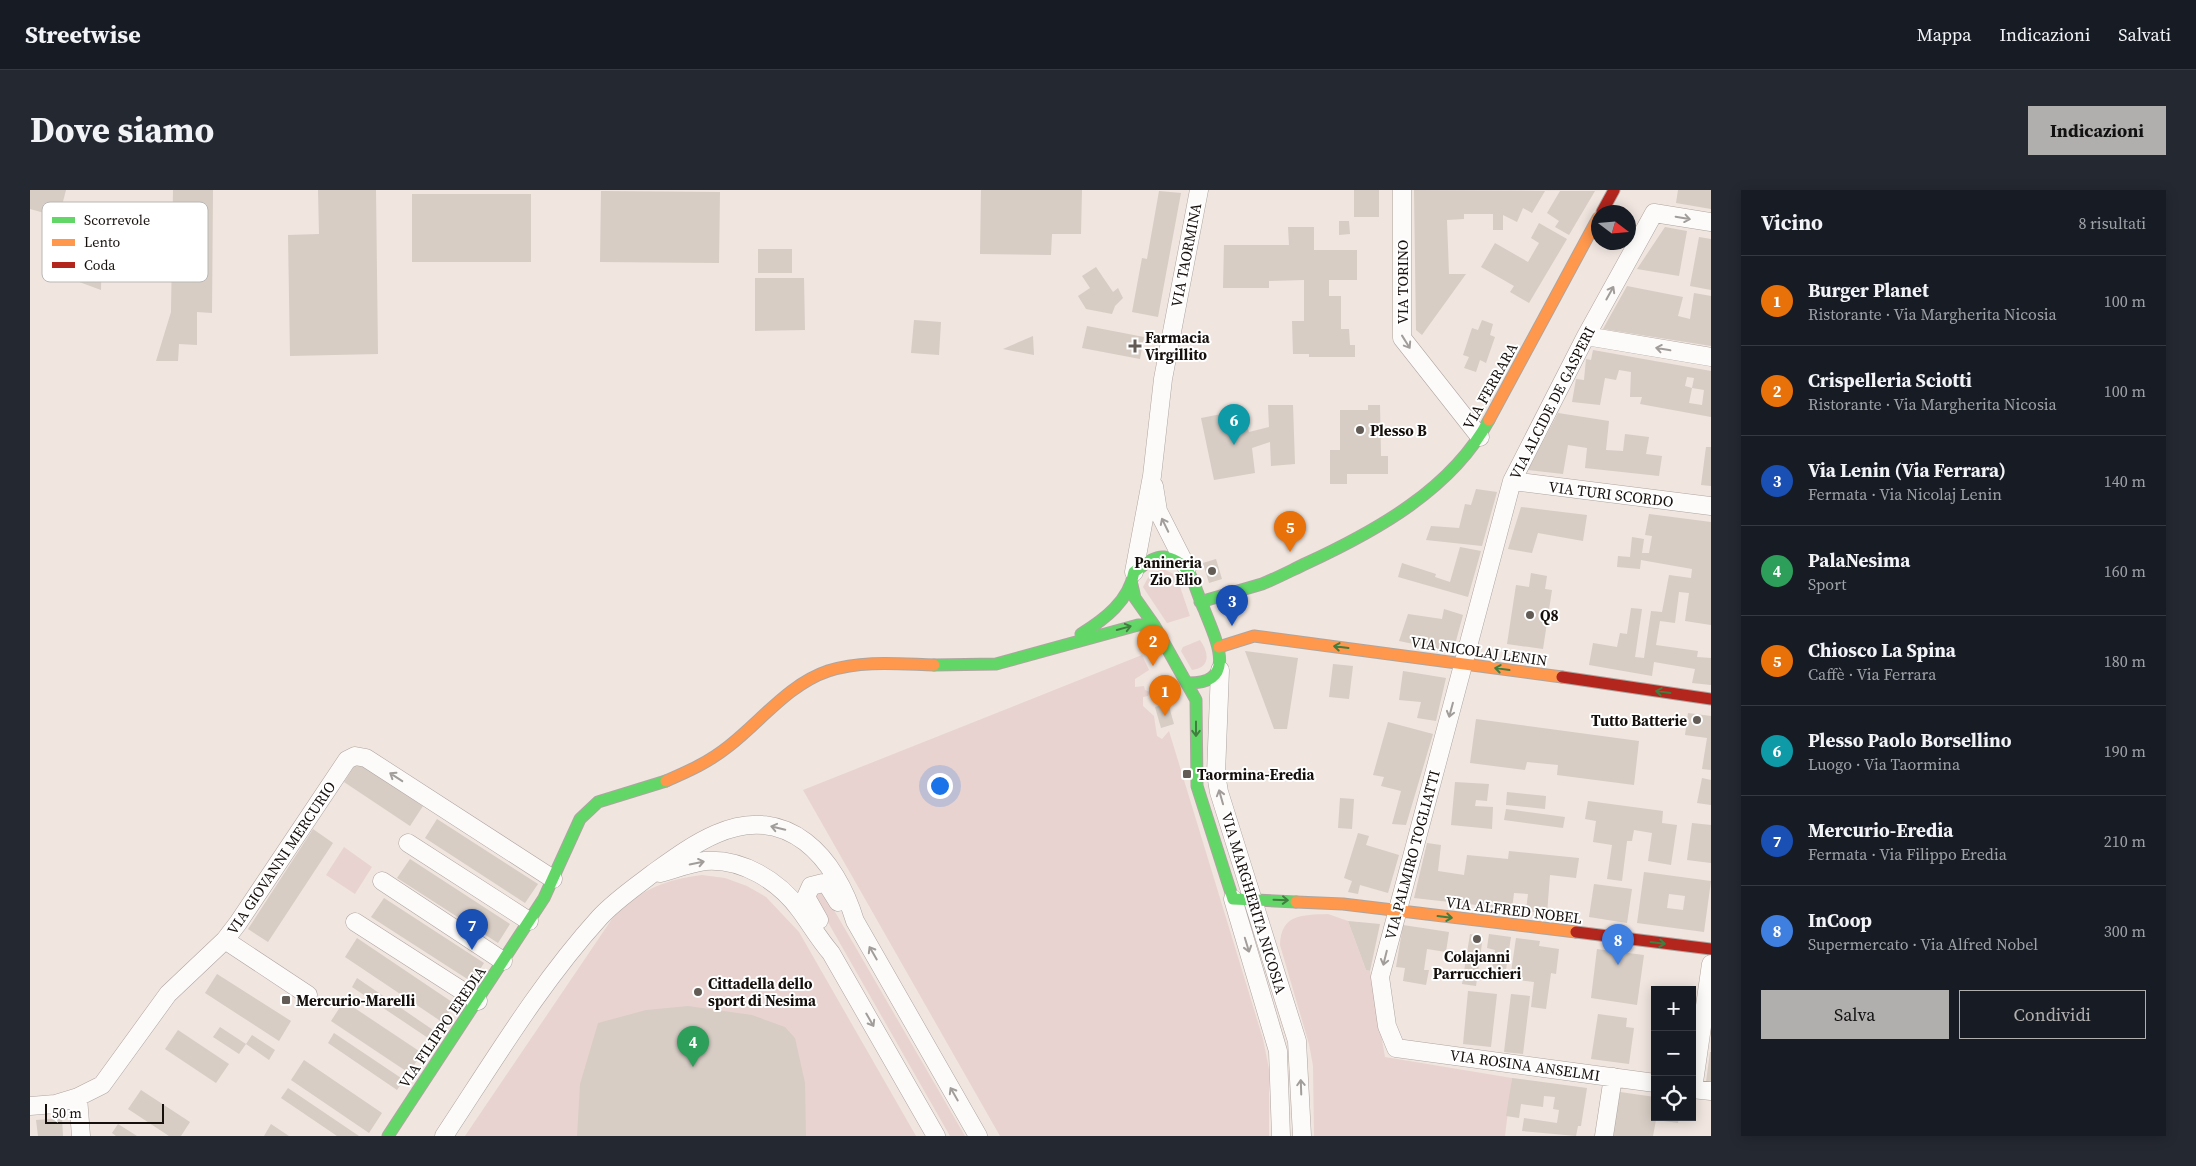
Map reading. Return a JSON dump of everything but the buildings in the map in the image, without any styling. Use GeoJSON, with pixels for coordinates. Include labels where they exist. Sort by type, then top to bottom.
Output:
{"type":"FeatureCollection","features":[{"type":"Feature","properties":{"kind":"main road"},"geometry":{"type":"LineString","coordinates":[[1606,205],[1614,190]]}},
{"type":"Feature","properties":{"kind":"main road","name":"VIA FERRARA"},"geometry":{"type":"LineString","coordinates":[[1200,602],[1264,584],[1355,541],[1397,515],[1442,479],[1480,437],[1591,231]]}},
{"type":"Feature","properties":{"kind":"main road"},"geometry":{"type":"LineString","coordinates":[[1061,645],[1102,621],[1119,604],[1133,579],[1154,559],[1163,557],[1174,560],[1187,569],[1219,647],[1220,670],[1212,679],[1199,684],[1187,683]]}},
{"type":"Feature","properties":{"kind":"main road","name":"VIA MARGHERITA NICOSIA"},"geometry":{"type":"LineString","coordinates":[[1133,579],[1135,598],[1154,626],[1196,700],[1196,769],[1200,800],[1233,899]]}},
{"type":"Feature","properties":{"kind":"main road"},"geometry":{"type":"LineString","coordinates":[[1061,645],[1138,625],[1154,626]]}},
{"type":"Feature","properties":{"kind":"main road","name":"VIA NICOLAJ LENIN"},"geometry":{"type":"LineString","coordinates":[[1219,647],[1254,636],[1464,663],[1711,699]]}},
{"type":"Feature","properties":{"kind":"main road","name":"VIA FILIPPO EREDIA"},"geometry":{"type":"LineString","coordinates":[[388,1136],[504,962],[529,921],[553,879],[580,819],[598,802],[663,782],[699,767],[718,755],[787,695],[821,675],[848,666],[868,663],[975,666],[996,664],[1061,645]]}},
{"type":"Feature","properties":{"kind":"main road","name":"VIA ALFRED NOBEL"},"geometry":{"type":"LineString","coordinates":[[1233,899],[1343,904],[1711,949]]}},
{"type":"Feature","properties":{"kind":"street","name":"VIA TAORMINA"},"geometry":{"type":"LineString","coordinates":[[1152,476],[1163,380],[1199,190]]}},
{"type":"Feature","properties":{"kind":"street","name":"VIA TORINO"},"geometry":{"type":"LineString","coordinates":[[1402,190],[1402,338],[1480,437]]}},
{"type":"Feature","properties":{"kind":"street","name":"VIA ALCIDE DE GASPERI"},"geometry":{"type":"LineString","coordinates":[[1464,663],[1512,481],[1586,336],[1654,213],[1711,222]]}},
{"type":"Feature","properties":{"kind":"street"},"geometry":{"type":"LineString","coordinates":[[1586,336],[1711,357]]}},
{"type":"Feature","properties":{"kind":"street"},"geometry":{"type":"LineString","coordinates":[[1152,476],[1158,511],[1187,569]]}},
{"type":"Feature","properties":{"kind":"street"},"geometry":{"type":"LineString","coordinates":[[1133,579],[1152,476]]}},
{"type":"Feature","properties":{"kind":"street","name":"VIA TURI SCORDO"},"geometry":{"type":"LineString","coordinates":[[1512,481],[1711,506]]}},
{"type":"Feature","properties":{"kind":"street","name":"VIA PALMIRO TOGLIATTI"},"geometry":{"type":"LineString","coordinates":[[1396,1048],[1387,1026],[1380,977],[1396,911],[1464,663]]}},
{"type":"Feature","properties":{"kind":"street","name":"VIA MARGHERITA NICOSIA"},"geometry":{"type":"LineString","coordinates":[[1220,670],[1216,774],[1219,792],[1298,1040],[1302,1136]]}},
{"type":"Feature","properties":{"kind":"street","name":"VIA GIOVANNI MERCURIO"},"geometry":{"type":"LineString","coordinates":[[30,1106],[56,1104],[78,1097],[102,1085],[168,994],[225,940],[347,760],[356,756],[366,758],[553,879]]}},
{"type":"Feature","properties":{"kind":"street"},"geometry":{"type":"LineString","coordinates":[[444,1136],[562,963],[617,900],[679,854],[717,834],[747,826],[775,826],[802,838],[826,863],[847,896],[855,921],[978,1136]]}},
{"type":"Feature","properties":{"kind":"street"},"geometry":{"type":"LineString","coordinates":[[408,843],[529,921]]}},
{"type":"Feature","properties":{"kind":"street"},"geometry":{"type":"LineString","coordinates":[[650,876],[705,861],[736,865],[756,871],[791,898],[815,935],[832,953]]}},
{"type":"Feature","properties":{"kind":"street"},"geometry":{"type":"LineString","coordinates":[[382,881],[504,962]]}},
{"type":"Feature","properties":{"kind":"street"},"geometry":{"type":"LineString","coordinates":[[855,921],[838,902],[828,886],[823,883],[817,883],[808,890],[806,897],[825,930],[832,953],[936,1136]]}},
{"type":"Feature","properties":{"kind":"street","name":"VIA MARGHERITA NICOSIA"},"geometry":{"type":"LineString","coordinates":[[1233,899],[1278,1051],[1281,1136]]}},
{"type":"Feature","properties":{"kind":"street"},"geometry":{"type":"LineString","coordinates":[[355,922],[478,1001]]}},
{"type":"Feature","properties":{"kind":"street"},"geometry":{"type":"LineString","coordinates":[[225,940],[308,995]]}},
{"type":"Feature","properties":{"kind":"street"},"geometry":{"type":"LineString","coordinates":[[1695,1076],[1711,964]]}},
{"type":"Feature","properties":{"kind":"street","name":"VIA ROSINA ANSELMI"},"geometry":{"type":"LineString","coordinates":[[1396,1048],[1651,1082]]}},
{"type":"Feature","properties":{"kind":"street"},"geometry":{"type":"LineString","coordinates":[[1604,1136],[1613,1077]]}},
{"type":"Feature","properties":{"kind":"street"},"geometry":{"type":"LineString","coordinates":[[1696,1089],[1711,1091]]}},
{"type":"Feature","properties":{"kind":"street"},"geometry":{"type":"LineString","coordinates":[[78,1097],[81,1136]]}},
{"type":"Feature","properties":{"kind":"shaded area"},"geometry":{"type":"Polygon","coordinates":[[[1163,569],[1176,575],[1190,616],[1167,623],[1143,587],[1150,574],[1163,569]]]}},
{"type":"Feature","properties":{"kind":"shaded area"},"geometry":{"type":"Polygon","coordinates":[[[1200,640],[1205,649],[1205,663],[1198,669],[1192,670],[1181,651],[1183,647],[1200,640]]]}},
{"type":"Feature","properties":{"kind":"shaded area"},"geometry":{"type":"Polygon","coordinates":[[[1142,655],[1149,670],[1135,679],[1135,687],[1144,686],[1145,690],[1150,692],[1148,696],[1143,697],[1143,706],[1154,716],[1157,736],[1162,739],[1169,731],[1263,1039],[1269,1069],[1269,1136],[1000,1136],[803,790],[1142,655]]]}},
{"type":"Feature","properties":{"kind":"shaded area"},"geometry":{"type":"Polygon","coordinates":[[[344,847],[372,867],[355,894],[326,875],[344,847]]]}},
{"type":"Feature","properties":{"kind":"shaded area","name":"Cittadella dello sport di Nesima"},"geometry":{"type":"Polygon","coordinates":[[[702,875],[725,878],[747,886],[766,897],[799,932],[916,1136],[465,1136],[616,913],[637,897],[656,886],[702,875]]]}},
{"type":"Feature","properties":{"kind":"shaded area"},"geometry":{"type":"Polygon","coordinates":[[[814,891],[823,891],[965,1136],[950,1136],[813,896],[814,891]]]}},
{"type":"Feature","properties":{"kind":"shaded area"},"geometry":{"type":"Polygon","coordinates":[[[1328,914],[1348,921],[1366,970],[1370,971],[1385,1057],[1512,1078],[1505,1136],[1314,1136],[1313,1066],[1309,1044],[1280,945],[1284,927],[1295,918],[1328,914]]]}},
{"type":"Feature","properties":{"kind":"traffic: fast"},"geometry":{"type":"LineString","coordinates":[[1200,602],[1268,582],[1385,522],[1433,487],[1455,467],[1473,445],[1489,420]]}},
{"type":"Feature","properties":{"kind":"traffic: fast"},"geometry":{"type":"LineString","coordinates":[[1081,634],[1115,608],[1127,592],[1134,572],[1156,558],[1164,557],[1174,560],[1190,574],[1213,633],[1220,657],[1219,668],[1214,676],[1203,681],[1187,683]]}},
{"type":"Feature","properties":{"kind":"traffic: fast"},"geometry":{"type":"LineString","coordinates":[[1132,585],[1135,598],[1154,625],[1196,700],[1197,786],[1233,899],[1296,902]]}},
{"type":"Feature","properties":{"kind":"traffic: fast"},"geometry":{"type":"LineString","coordinates":[[934,665],[996,664],[1138,625],[1154,625]]}},
{"type":"Feature","properties":{"kind":"traffic: fast"},"geometry":{"type":"LineString","coordinates":[[388,1136],[544,898],[580,819],[598,802],[666,781]]}},
{"type":"Feature","properties":{"kind":"traffic: slow"},"geometry":{"type":"LineString","coordinates":[[1489,420],[1591,231]]}},
{"type":"Feature","properties":{"kind":"traffic: slow"},"geometry":{"type":"LineString","coordinates":[[1219,647],[1254,636],[1562,677]]}},
{"type":"Feature","properties":{"kind":"traffic: slow"},"geometry":{"type":"LineString","coordinates":[[666,781],[714,757],[741,736],[788,694],[814,677],[828,671],[854,665],[881,663],[934,665]]}},
{"type":"Feature","properties":{"kind":"traffic: slow"},"geometry":{"type":"LineString","coordinates":[[1296,902],[1343,904],[1576,932]]}},
{"type":"Feature","properties":{"kind":"traffic: jam"},"geometry":{"type":"LineString","coordinates":[[1606,205],[1614,190]]}},
{"type":"Feature","properties":{"kind":"traffic: jam"},"geometry":{"type":"LineString","coordinates":[[1562,677],[1711,699]]}},
{"type":"Feature","properties":{"kind":"traffic: jam"},"geometry":{"type":"LineString","coordinates":[[1576,932],[1711,949]]}},
{"type":"Feature","properties":{"kind":"place","name":"Farmacia Virgillito"},"geometry":{"type":"Point","coordinates":[1135,346]}},
{"type":"Feature","properties":{"kind":"place","name":"Plesso B"},"geometry":{"type":"Point","coordinates":[1360,430]}},
{"type":"Feature","properties":{"kind":"place","name":"Plesso Paolo Borsellino"},"geometry":{"type":"Point","coordinates":[1234,445]}},
{"type":"Feature","properties":{"kind":"place","name":"Chiosco La Spina"},"geometry":{"type":"Point","coordinates":[1290,552]}},
{"type":"Feature","properties":{"kind":"place","name":"Panineria Zio Elio"},"geometry":{"type":"Point","coordinates":[1212,571]}},
{"type":"Feature","properties":{"kind":"place","name":"Q8"},"geometry":{"type":"Point","coordinates":[1530,615]}},
{"type":"Feature","properties":{"kind":"place","name":"Via Lenin (Via Ferrara)"},"geometry":{"type":"Point","coordinates":[1232,626]}},
{"type":"Feature","properties":{"kind":"place","name":"Crispelleria Sciotti"},"geometry":{"type":"Point","coordinates":[1153,666]}},
{"type":"Feature","properties":{"kind":"place","name":"Burger Planet"},"geometry":{"type":"Point","coordinates":[1165,716]}},
{"type":"Feature","properties":{"kind":"place","name":"Tutto Batterie"},"geometry":{"type":"Point","coordinates":[1697,720]}},
{"type":"Feature","properties":{"kind":"place","name":"Taormina-Eredia"},"geometry":{"type":"Point","coordinates":[1187,774]}},
{"type":"Feature","properties":{"kind":"place","name":"Colajanni Parrucchieri"},"geometry":{"type":"Point","coordinates":[1477,939]}},
{"type":"Feature","properties":{"kind":"place","name":"Mercurio-Eredia"},"geometry":{"type":"Point","coordinates":[472,950]}},
{"type":"Feature","properties":{"kind":"place","name":"InCoop"},"geometry":{"type":"Point","coordinates":[1618,965]}},
{"type":"Feature","properties":{"kind":"place","name":"Cittadella dello sport di Nesima"},"geometry":{"type":"Point","coordinates":[698,992]}},
{"type":"Feature","properties":{"kind":"place","name":"Mercurio-Marelli"},"geometry":{"type":"Point","coordinates":[286,1000]}},
{"type":"Feature","properties":{"kind":"place","name":"PalaNesima"},"geometry":{"type":"Point","coordinates":[693,1067]}}]}
